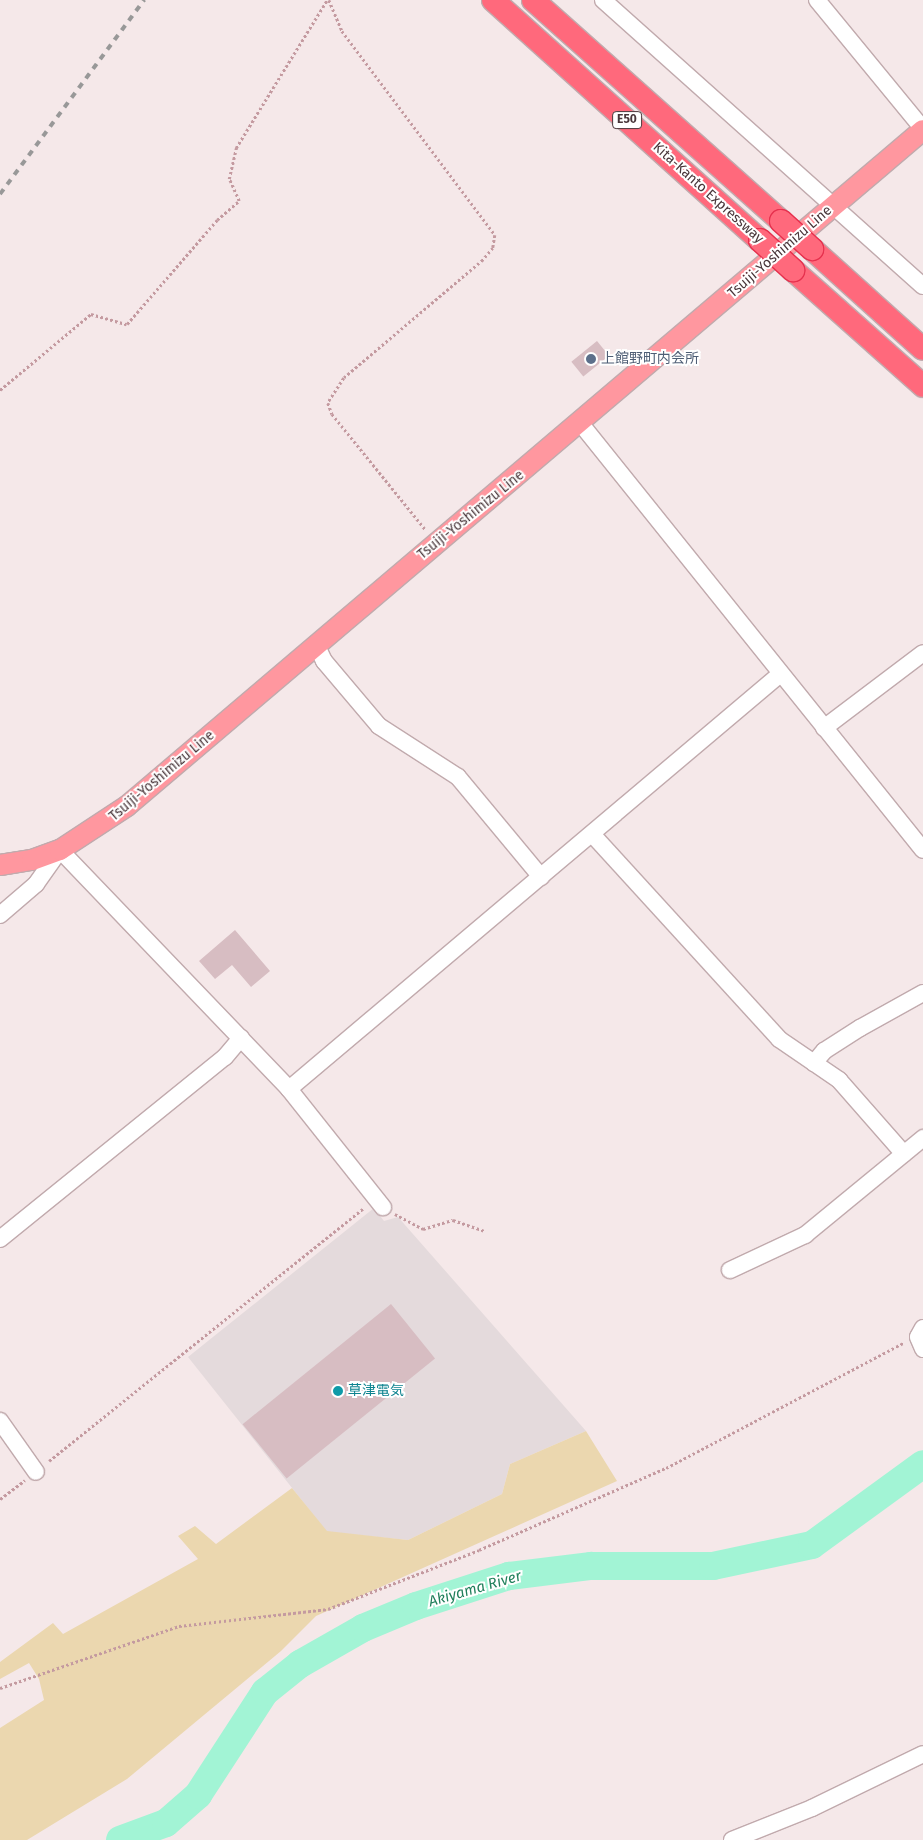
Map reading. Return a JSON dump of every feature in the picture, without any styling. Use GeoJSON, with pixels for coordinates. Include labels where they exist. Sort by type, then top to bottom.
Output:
{"type":"FeatureCollection","features":[{"type":"Feature","properties":{"kind":"highway","name":"Kita-Kanto Expressway"},"geometry":{"type":"LineString","coordinates":[[493,0],[923,386]]}},
{"type":"Feature","properties":{"kind":"highway","name":"Kita-Kanto Expressway"},"geometry":{"type":"LineString","coordinates":[[532,0],[923,349]]}},
{"type":"Feature","properties":{"kind":"main road","name":"Tsuiji-Yoshimizu Line"},"geometry":{"type":"LineString","coordinates":[[0,865],[32,860],[60,850],[127,806],[316,644],[581,424],[923,129]]}},
{"type":"Feature","properties":{"kind":"street"},"geometry":{"type":"LineString","coordinates":[[603,0],[832,207],[923,286]]}},
{"type":"Feature","properties":{"kind":"street"},"geometry":{"type":"LineString","coordinates":[[817,0],[923,129]]}},
{"type":"Feature","properties":{"kind":"street"},"geometry":{"type":"LineString","coordinates":[[581,424],[779,675],[923,850]]}},
{"type":"Feature","properties":{"kind":"street"},"geometry":{"type":"LineString","coordinates":[[316,644],[324,661],[379,726],[458,777],[541,877]]}},
{"type":"Feature","properties":{"kind":"street"},"geometry":{"type":"LineString","coordinates":[[824,728],[923,653]]}},
{"type":"Feature","properties":{"kind":"street"},"geometry":{"type":"LineString","coordinates":[[289,1089],[779,675]]}},
{"type":"Feature","properties":{"kind":"street"},"geometry":{"type":"LineString","coordinates":[[592,834],[779,1040],[814,1063],[857,1097],[904,1154]]}},
{"type":"Feature","properties":{"kind":"street"},"geometry":{"type":"LineString","coordinates":[[0,915],[36,884],[60,850],[289,1089],[380,1202]]}},
{"type":"Feature","properties":{"kind":"street"},"geometry":{"type":"LineString","coordinates":[[814,1063],[824,1051],[860,1028],[923,993]]}},
{"type":"Feature","properties":{"kind":"street"},"geometry":{"type":"LineString","coordinates":[[0,1239],[226,1056],[241,1038]]}},
{"type":"Feature","properties":{"kind":"street"},"geometry":{"type":"LineString","coordinates":[[730,1270],[805,1235],[923,1138]]}},
{"type":"Feature","properties":{"kind":"street"},"geometry":{"type":"LineString","coordinates":[[0,1421],[36,1472]]}},
{"type":"Feature","properties":{"kind":"street"},"geometry":{"type":"LineString","coordinates":[[732,1840],[812,1808],[923,1754]]}},
{"type":"Feature","properties":{"kind":"path"},"geometry":{"type":"LineString","coordinates":[[0,390],[91,314],[127,324],[217,220],[239,201],[229,179],[236,148],[328,0]]}},
{"type":"Feature","properties":{"kind":"path"},"geometry":{"type":"LineString","coordinates":[[328,0],[342,32],[495,235],[493,248],[483,260],[344,378],[328,403],[332,414],[437,543]]}},
{"type":"Feature","properties":{"kind":"path"},"geometry":{"type":"LineString","coordinates":[[0,1499],[380,1202],[414,1227],[423,1229],[453,1220],[484,1231]]}},
{"type":"Feature","properties":{"kind":"path"},"geometry":{"type":"LineString","coordinates":[[0,1688],[179,1626],[328,1609],[479,1550],[666,1468],[919,1340]]}},
{"type":"Feature","properties":{"kind":"shaded area","name":"草津電気"},"geometry":{"type":"Polygon","coordinates":[[[374,1208],[384,1221],[398,1217],[586,1431],[510,1464],[502,1494],[408,1540],[327,1532],[188,1357],[374,1208]]]}},
{"type":"Feature","properties":{"kind":"shaded area"},"geometry":{"type":"Polygon","coordinates":[[[586,1431],[617,1481],[316,1616],[281,1651],[127,1779],[27,1840],[0,1840],[0,1728],[44,1700],[39,1679],[29,1663],[0,1679],[0,1662],[53,1623],[63,1634],[198,1559],[178,1536],[195,1526],[216,1544],[292,1488],[327,1531],[408,1540],[502,1494],[510,1464],[586,1431]]]}},
{"type":"Feature","properties":{"kind":"building","name":"上館野町内会所"},"geometry":{"type":"Polygon","coordinates":[[[597,341],[609,356],[583,377],[571,362],[597,341]]]}},
{"type":"Feature","properties":{"kind":"building"},"geometry":{"type":"Polygon","coordinates":[[[235,930],[270,971],[251,987],[232,965],[215,979],[199,961],[235,930]]]}},
{"type":"Feature","properties":{"kind":"building","name":"草津電気"},"geometry":{"type":"Polygon","coordinates":[[[391,1304],[435,1358],[287,1479],[243,1424],[391,1304]]]}},
{"type":"Feature","properties":{"kind":"waterway","name":"Akiyama River"},"geometry":{"type":"LineString","coordinates":[[120,1840],[166,1823],[198,1795],[265,1692],[300,1664],[363,1628],[416,1606],[509,1576],[591,1566],[713,1566],[812,1545],[923,1464]]}},
{"type":"Feature","properties":{"kind":"railway"},"geometry":{"type":"LineString","coordinates":[[0,194],[144,0]]}},
{"type":"Feature","properties":{"kind":"place","name":"上館野町内会所"},"geometry":{"type":"Point","coordinates":[591,359]}},
{"type":"Feature","properties":{"kind":"place","name":"草津電気"},"geometry":{"type":"Point","coordinates":[338,1391]}}]}
